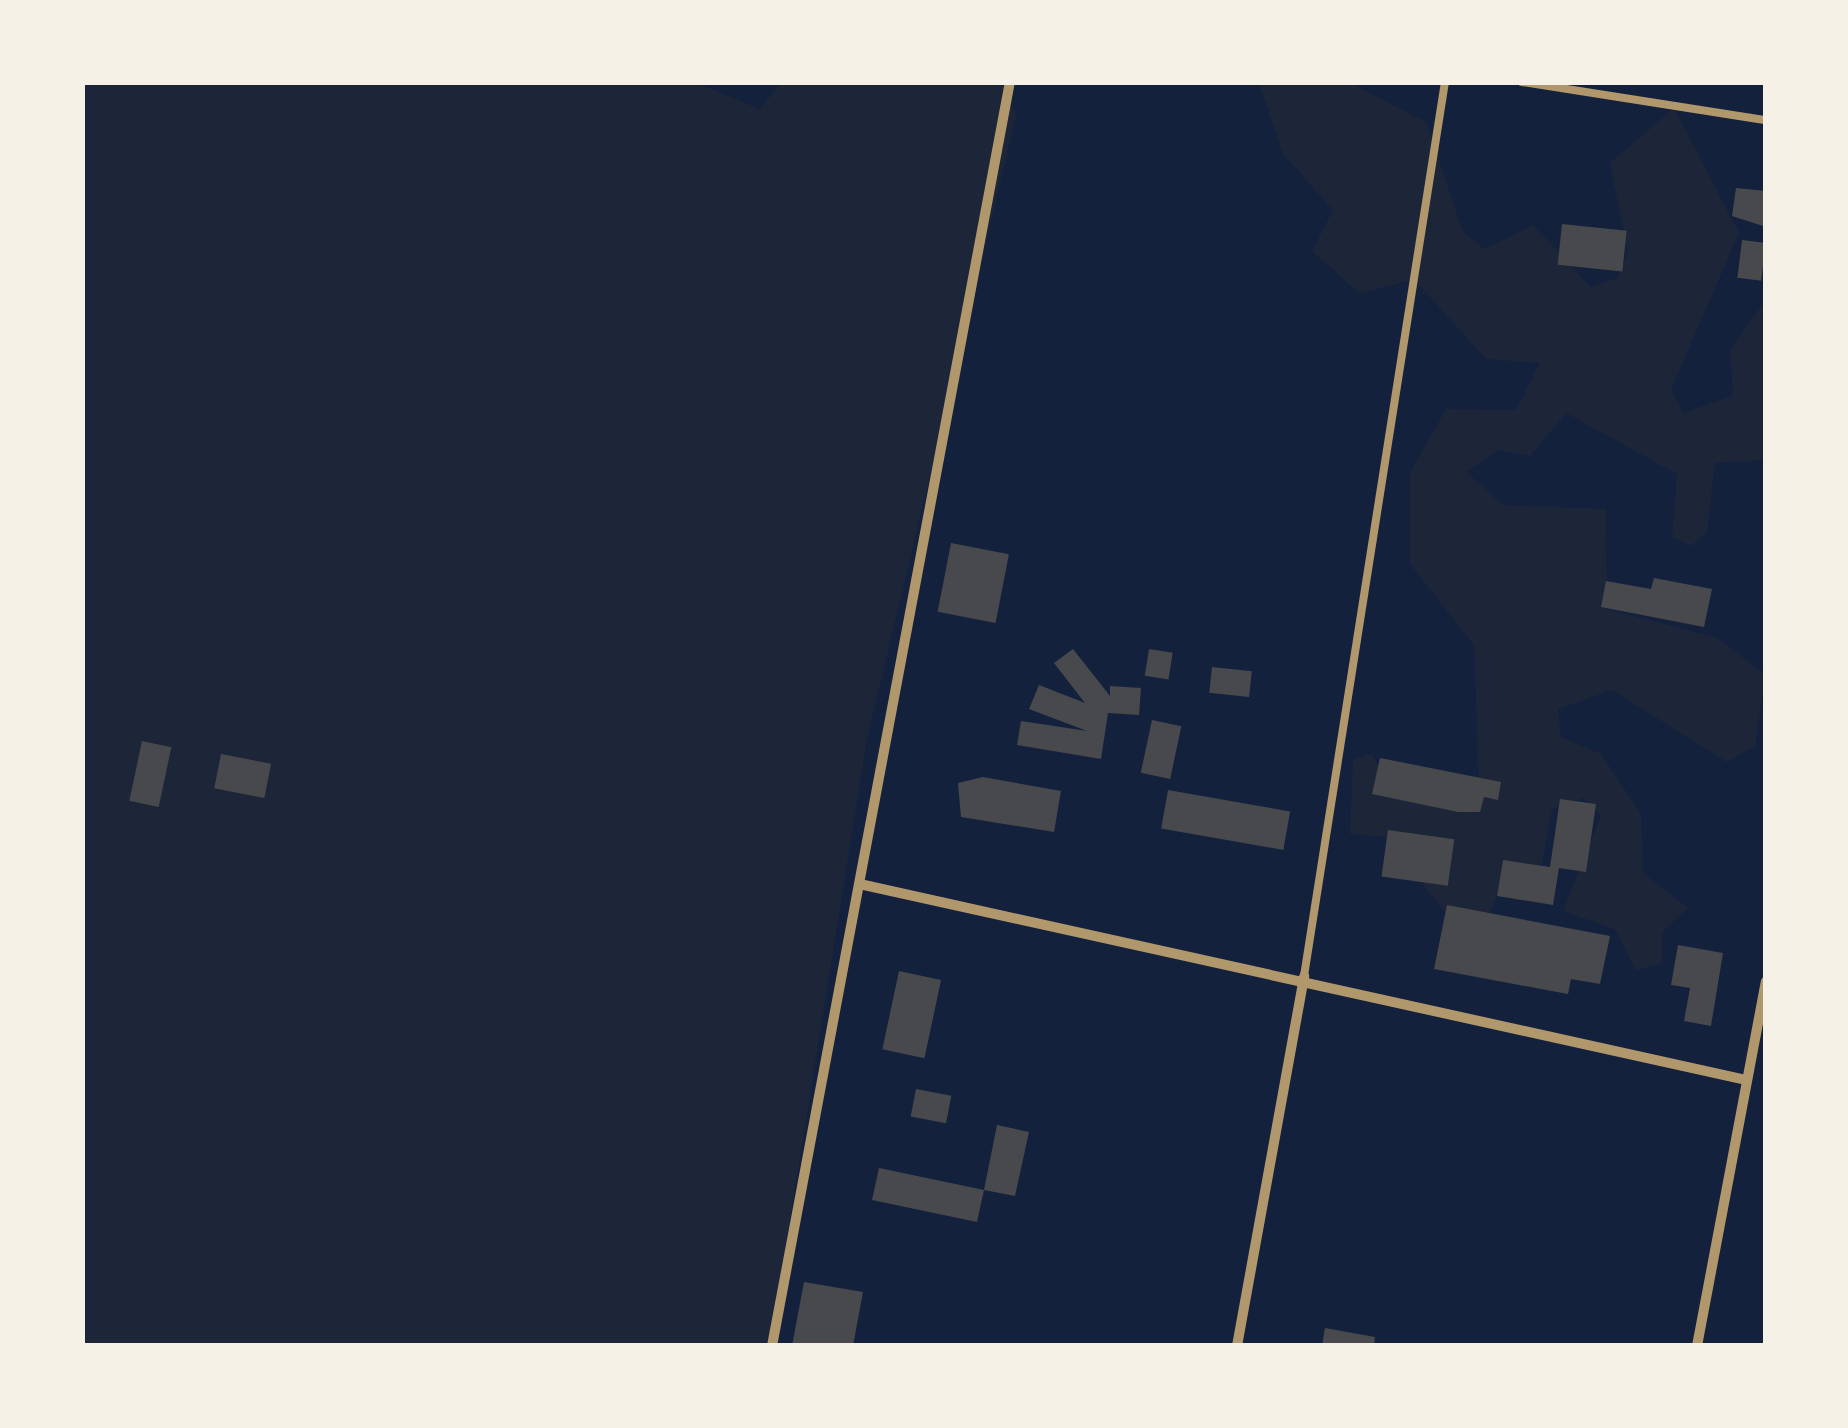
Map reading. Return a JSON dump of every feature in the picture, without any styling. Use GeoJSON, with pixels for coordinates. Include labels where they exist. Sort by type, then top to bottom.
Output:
{"type":"FeatureCollection","features":[{"type":"Feature","properties":{"kind":"street"},"geometry":{"type":"LineString","coordinates":[[772,1346],[864,885],[1010,82]]}},
{"type":"Feature","properties":{"kind":"street"},"geometry":{"type":"LineString","coordinates":[[864,885],[1304,976],[1746,1080]]}},
{"type":"Feature","properties":{"kind":"street"},"geometry":{"type":"LineString","coordinates":[[1237,1346],[1304,976]]}},
{"type":"Feature","properties":{"kind":"street"},"geometry":{"type":"LineString","coordinates":[[1698,1346],[1766,981]]}},
{"type":"Feature","properties":{"kind":"lane"},"geometry":{"type":"LineString","coordinates":[[1304,976],[1444,82]]}},
{"type":"Feature","properties":{"kind":"lane"},"geometry":{"type":"LineString","coordinates":[[1522,82],[1766,120]]}},
{"type":"Feature","properties":{"kind":"shaded area"},"geometry":{"type":"Polygon","coordinates":[[[694,82],[760,109],[781,83],[1001,83],[1016,116],[867,739],[770,1345],[83,1345],[82,83],[694,82]]]}},
{"type":"Feature","properties":{"kind":"shaded area"},"geometry":{"type":"Polygon","coordinates":[[[1259,83],[1351,83],[1427,123],[1462,230],[1484,249],[1533,225],[1591,287],[1618,278],[1628,251],[1610,163],[1674,108],[1739,233],[1671,389],[1683,413],[1733,396],[1730,350],[1765,301],[1765,460],[1715,463],[1707,532],[1691,546],[1672,537],[1677,474],[1566,413],[1530,456],[1499,450],[1466,472],[1503,505],[1606,509],[1607,609],[1718,638],[1765,675],[1755,746],[1727,762],[1612,690],[1558,709],[1561,737],[1601,754],[1641,814],[1643,873],[1688,908],[1662,932],[1662,963],[1636,970],[1615,929],[1563,911],[1601,816],[1584,798],[1552,809],[1541,870],[1503,876],[1491,912],[1452,921],[1423,885],[1448,841],[1350,834],[1353,760],[1371,754],[1396,791],[1480,813],[1474,645],[1410,564],[1410,473],[1446,409],[1516,410],[1540,363],[1486,359],[1414,279],[1360,294],[1312,251],[1333,210],[1283,154],[1259,83]]]}},
{"type":"Feature","properties":{"kind":"building"},"geometry":{"type":"Polygon","coordinates":[[[1736,188],[1766,191],[1766,227],[1732,216],[1736,188]]]}},
{"type":"Feature","properties":{"kind":"building"},"geometry":{"type":"Polygon","coordinates":[[[1562,224],[1627,231],[1622,272],[1558,265],[1562,224]]]}},
{"type":"Feature","properties":{"kind":"building"},"geometry":{"type":"Polygon","coordinates":[[[1742,240],[1766,243],[1761,281],[1737,278],[1742,240]]]}},
{"type":"Feature","properties":{"kind":"building"},"geometry":{"type":"Polygon","coordinates":[[[951,543],[1009,554],[996,623],[938,612],[951,543]]]}},
{"type":"Feature","properties":{"kind":"building"},"geometry":{"type":"Polygon","coordinates":[[[1654,578],[1712,589],[1704,627],[1601,607],[1606,581],[1651,589],[1654,578]]]}},
{"type":"Feature","properties":{"kind":"building"},"geometry":{"type":"Polygon","coordinates":[[[1073,649],[1110,696],[1110,686],[1141,688],[1139,715],[1108,713],[1101,759],[1017,745],[1021,721],[1087,731],[1029,709],[1039,685],[1085,703],[1054,663],[1073,649]]]}},
{"type":"Feature","properties":{"kind":"building"},"geometry":{"type":"Polygon","coordinates":[[[1149,649],[1173,653],[1168,679],[1145,676],[1149,649]]]}},
{"type":"Feature","properties":{"kind":"building"},"geometry":{"type":"Polygon","coordinates":[[[1212,667],[1252,671],[1249,697],[1209,693],[1212,667]]]}},
{"type":"Feature","properties":{"kind":"building"},"geometry":{"type":"Polygon","coordinates":[[[1152,720],[1181,726],[1170,779],[1141,773],[1152,720]]]}},
{"type":"Feature","properties":{"kind":"building"},"geometry":{"type":"Polygon","coordinates":[[[142,741],[171,747],[159,807],[129,801],[142,741]]]}},
{"type":"Feature","properties":{"kind":"building"},"geometry":{"type":"Polygon","coordinates":[[[221,754],[271,764],[264,798],[214,788],[221,754]]]}},
{"type":"Feature","properties":{"kind":"building"},"geometry":{"type":"Polygon","coordinates":[[[1380,758],[1501,782],[1498,800],[1484,797],[1480,812],[1458,812],[1372,794],[1380,758]]]}},
{"type":"Feature","properties":{"kind":"building"},"geometry":{"type":"Polygon","coordinates":[[[983,777],[1061,791],[1054,832],[961,817],[958,783],[983,777]]]}},
{"type":"Feature","properties":{"kind":"building"},"geometry":{"type":"Polygon","coordinates":[[[1168,790],[1290,812],[1283,850],[1161,828],[1168,790]]]}},
{"type":"Feature","properties":{"kind":"building"},"geometry":{"type":"Polygon","coordinates":[[[1560,799],[1596,804],[1586,872],[1559,868],[1553,905],[1497,896],[1503,860],[1550,867],[1560,799]]]}},
{"type":"Feature","properties":{"kind":"building"},"geometry":{"type":"Polygon","coordinates":[[[1388,830],[1454,839],[1448,886],[1381,877],[1388,830]]]}},
{"type":"Feature","properties":{"kind":"building"},"geometry":{"type":"Polygon","coordinates":[[[1447,905],[1610,936],[1600,984],[1571,979],[1568,994],[1434,969],[1447,905]]]}},
{"type":"Feature","properties":{"kind":"building"},"geometry":{"type":"Polygon","coordinates":[[[1678,945],[1723,953],[1711,1026],[1684,1021],[1690,988],[1671,985],[1678,945]]]}},
{"type":"Feature","properties":{"kind":"building"},"geometry":{"type":"Polygon","coordinates":[[[899,971],[941,980],[924,1058],[882,1049],[899,971]]]}},
{"type":"Feature","properties":{"kind":"building"},"geometry":{"type":"Polygon","coordinates":[[[916,1089],[951,1096],[946,1123],[911,1116],[916,1089]]]}},
{"type":"Feature","properties":{"kind":"building"},"geometry":{"type":"Polygon","coordinates":[[[997,1125],[1029,1132],[1015,1196],[984,1190],[997,1125]]]}},
{"type":"Feature","properties":{"kind":"building"},"geometry":{"type":"Polygon","coordinates":[[[879,1168],[984,1190],[977,1222],[872,1200],[879,1168]]]}},
{"type":"Feature","properties":{"kind":"building"},"geometry":{"type":"Polygon","coordinates":[[[804,1282],[863,1292],[853,1346],[792,1346],[804,1282]]]}},
{"type":"Feature","properties":{"kind":"building"},"geometry":{"type":"Polygon","coordinates":[[[1325,1328],[1375,1337],[1374,1346],[1322,1346],[1325,1328]]]}}]}
